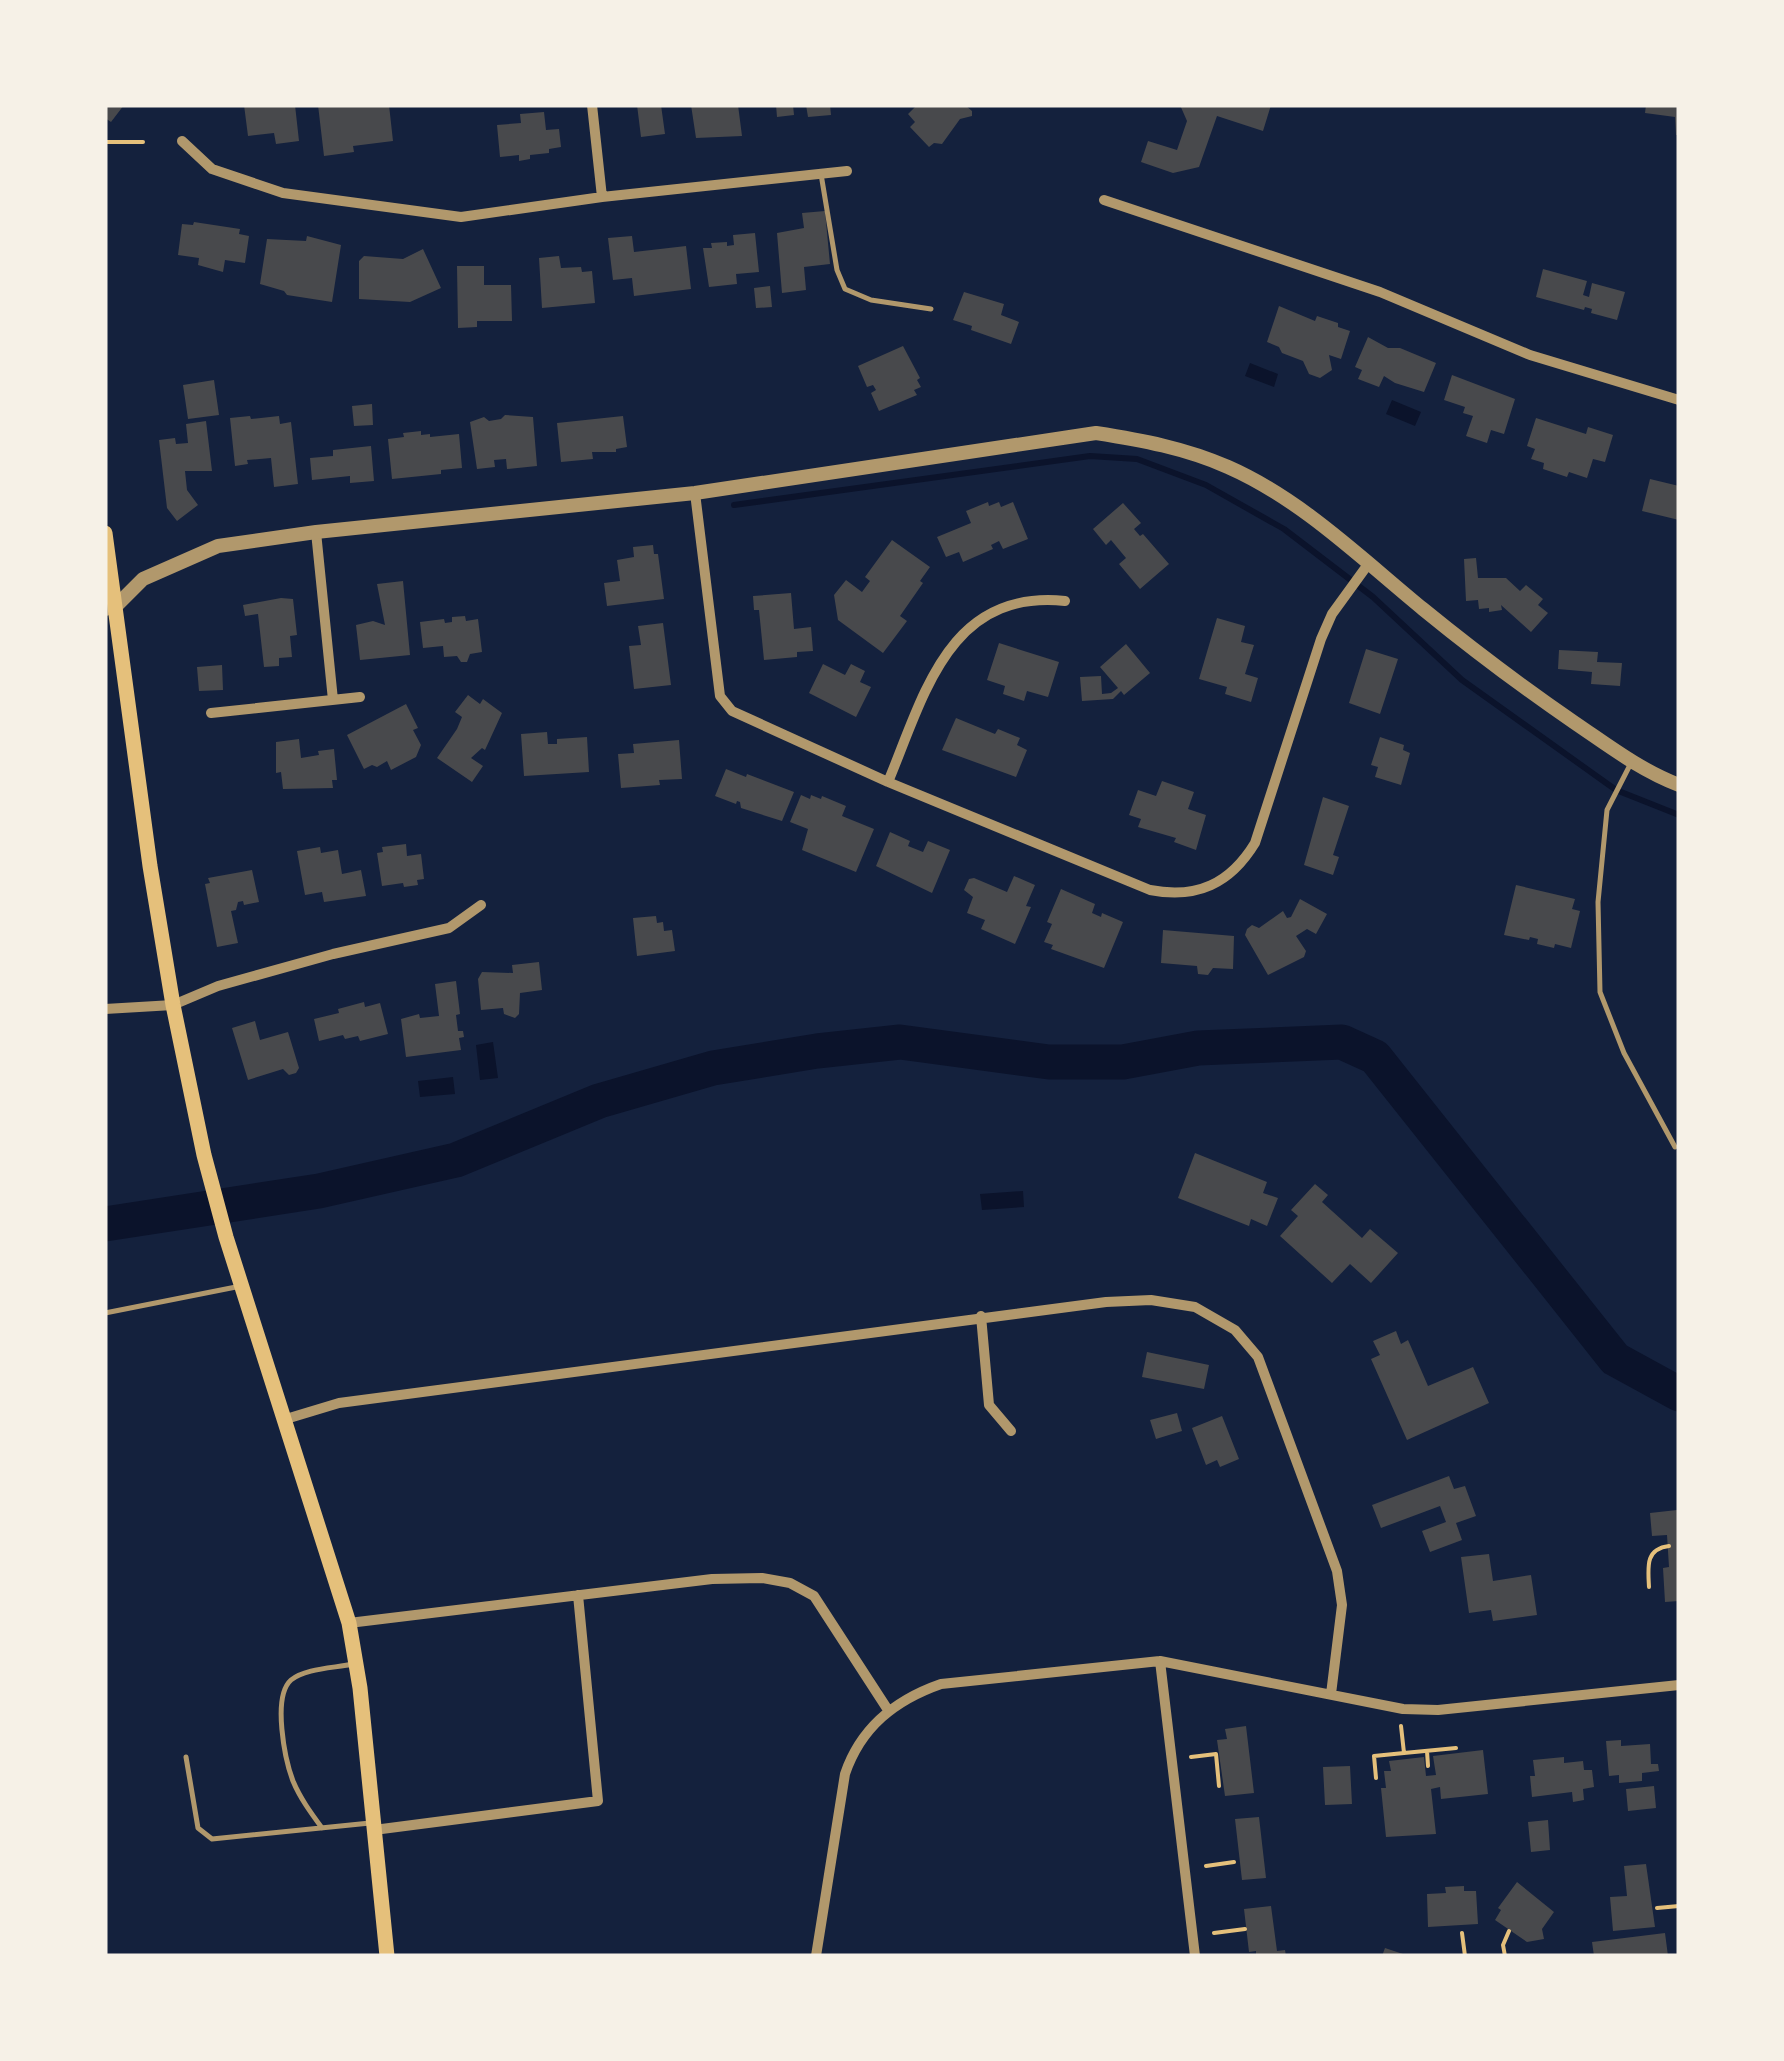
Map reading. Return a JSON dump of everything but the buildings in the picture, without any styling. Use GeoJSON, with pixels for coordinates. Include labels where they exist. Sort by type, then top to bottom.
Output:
{"type":"FeatureCollection","features":[{"type":"Feature","properties":{"kind":"main road"},"geometry":{"type":"LineString","coordinates":[[105,533],[111,607],[150,866],[204,1155],[226,1237],[349,1623],[387,1956]]}},
{"type":"Feature","properties":{"kind":"street"},"geometry":{"type":"LineString","coordinates":[[592,105],[602,197]]}},
{"type":"Feature","properties":{"kind":"street"},"geometry":{"type":"LineString","coordinates":[[182,141],[212,169],[283,193],[461,217],[602,197],[847,172]]}},
{"type":"Feature","properties":{"kind":"street"},"geometry":{"type":"LineString","coordinates":[[1104,200],[1380,292],[1530,356],[1679,400]]}},
{"type":"Feature","properties":{"kind":"street"},"geometry":{"type":"LineString","coordinates":[[111,607],[143,579],[201,552],[316,532],[695,493],[1096,434],[1144,440],[1191,452],[1230,468],[1313,519],[1543,701],[1632,762],[1679,785]]}},
{"type":"Feature","properties":{"kind":"street"},"geometry":{"type":"LineString","coordinates":[[695,493],[720,696],[736,715],[1150,890],[1188,893],[1215,885],[1243,862],[1254,843],[1321,639],[1332,614],[1369,563]]}},
{"type":"Feature","properties":{"kind":"street"},"geometry":{"type":"LineString","coordinates":[[316,532],[334,700]]}},
{"type":"Feature","properties":{"kind":"street"},"geometry":{"type":"LineString","coordinates":[[888,782],[936,666],[964,632],[1008,605],[1043,599],[1065,601]]}},
{"type":"Feature","properties":{"kind":"street"},"geometry":{"type":"LineString","coordinates":[[211,713],[360,698]]}},
{"type":"Feature","properties":{"kind":"street"},"geometry":{"type":"LineString","coordinates":[[105,1009],[174,1004],[218,986],[449,928],[482,905]]}},
{"type":"Feature","properties":{"kind":"street"},"geometry":{"type":"LineString","coordinates":[[286,1419],[339,1403],[981,1316],[1151,1300],[1195,1307],[1214,1315],[1248,1342],[1265,1372],[1338,1571],[1342,1605],[1330,1694]]}},
{"type":"Feature","properties":{"kind":"street"},"geometry":{"type":"LineString","coordinates":[[981,1316],[989,1404],[1011,1431]]}},
{"type":"Feature","properties":{"kind":"street"},"geometry":{"type":"LineString","coordinates":[[349,1623],[712,1579],[762,1578],[790,1584],[814,1596],[888,1710]]}},
{"type":"Feature","properties":{"kind":"street"},"geometry":{"type":"LineString","coordinates":[[374,1826],[598,1801],[578,1596]]}},
{"type":"Feature","properties":{"kind":"street"},"geometry":{"type":"LineString","coordinates":[[1160,1662],[1194,1956]]}},
{"type":"Feature","properties":{"kind":"street"},"geometry":{"type":"LineString","coordinates":[[816,1956],[845,1774],[864,1735],[888,1710],[941,1684],[1160,1662],[1403,1708],[1438,1710],[1679,1684]]}},
{"type":"Feature","properties":{"kind":"lane"},"geometry":{"type":"LineString","coordinates":[[820,174],[838,270],[846,289],[871,300],[932,309]]}},
{"type":"Feature","properties":{"kind":"lane"},"geometry":{"type":"LineString","coordinates":[[1632,762],[1607,810],[1598,902],[1600,992],[1630,1066],[1675,1147]]}},
{"type":"Feature","properties":{"kind":"lane"},"geometry":{"type":"LineString","coordinates":[[105,1314],[244,1285]]}},
{"type":"Feature","properties":{"kind":"lane"},"geometry":{"type":"LineString","coordinates":[[322,1828],[293,1782],[286,1758],[281,1714],[285,1692],[291,1680],[306,1674],[356,1664]]}},
{"type":"Feature","properties":{"kind":"lane"},"geometry":{"type":"LineString","coordinates":[[186,1758],[198,1828],[212,1839],[374,1826]]}},
{"type":"Feature","properties":{"kind":"path"},"geometry":{"type":"LineString","coordinates":[[105,142],[143,142]]}},
{"type":"Feature","properties":{"kind":"path"},"geometry":{"type":"LineString","coordinates":[[1649,1587],[1648,1560],[1658,1548],[1669,1546]]}},
{"type":"Feature","properties":{"kind":"path"},"geometry":{"type":"LineString","coordinates":[[1401,1726],[1404,1753]]}},
{"type":"Feature","properties":{"kind":"path"},"geometry":{"type":"LineString","coordinates":[[1376,1778],[1374,1756],[1456,1748]]}},
{"type":"Feature","properties":{"kind":"path"},"geometry":{"type":"LineString","coordinates":[[1427,1751],[1428,1766]]}},
{"type":"Feature","properties":{"kind":"path"},"geometry":{"type":"LineString","coordinates":[[1192,1757],[1216,1754],[1219,1786]]}},
{"type":"Feature","properties":{"kind":"path"},"geometry":{"type":"LineString","coordinates":[[1206,1866],[1234,1862]]}},
{"type":"Feature","properties":{"kind":"path"},"geometry":{"type":"LineString","coordinates":[[1657,1908],[1679,1906]]}},
{"type":"Feature","properties":{"kind":"path"},"geometry":{"type":"LineString","coordinates":[[1214,1933],[1244,1929]]}},
{"type":"Feature","properties":{"kind":"path"},"geometry":{"type":"LineString","coordinates":[[1505,1956],[1504,1938],[1509,1931]]}},
{"type":"Feature","properties":{"kind":"path"},"geometry":{"type":"LineString","coordinates":[[1462,1934],[1464,1956]]}},
{"type":"Feature","properties":{"kind":"water"},"geometry":{"type":"Polygon","coordinates":[[[1250,363],[1278,374],[1274,387],[1245,376],[1250,363]]]}},
{"type":"Feature","properties":{"kind":"water"},"geometry":{"type":"Polygon","coordinates":[[[1392,400],[1421,412],[1415,426],[1386,414],[1392,400]]]}},
{"type":"Feature","properties":{"kind":"water"},"geometry":{"type":"Polygon","coordinates":[[[493,1042],[498,1078],[480,1080],[476,1045],[493,1042]]]}},
{"type":"Feature","properties":{"kind":"water"},"geometry":{"type":"Polygon","coordinates":[[[453,1077],[455,1094],[420,1097],[418,1081],[453,1077]]]}},
{"type":"Feature","properties":{"kind":"water"},"geometry":{"type":"Polygon","coordinates":[[[1023,1191],[1024,1207],[982,1210],[980,1194],[1023,1191]]]}},
{"type":"Feature","properties":{"kind":"waterway"},"geometry":{"type":"LineString","coordinates":[[734,505],[1090,456],[1137,459],[1206,485],[1284,529],[1373,597],[1462,680],[1616,790],[1679,815]]}},
{"type":"Feature","properties":{"kind":"waterway"},"geometry":{"type":"LineString","coordinates":[[105,1224],[319,1191],[456,1160],[599,1101],[713,1068],[817,1051],[900,1042],[1049,1062],[1123,1062],[1198,1048],[1342,1042],[1375,1057],[1615,1359],[1679,1394]]}}]}
